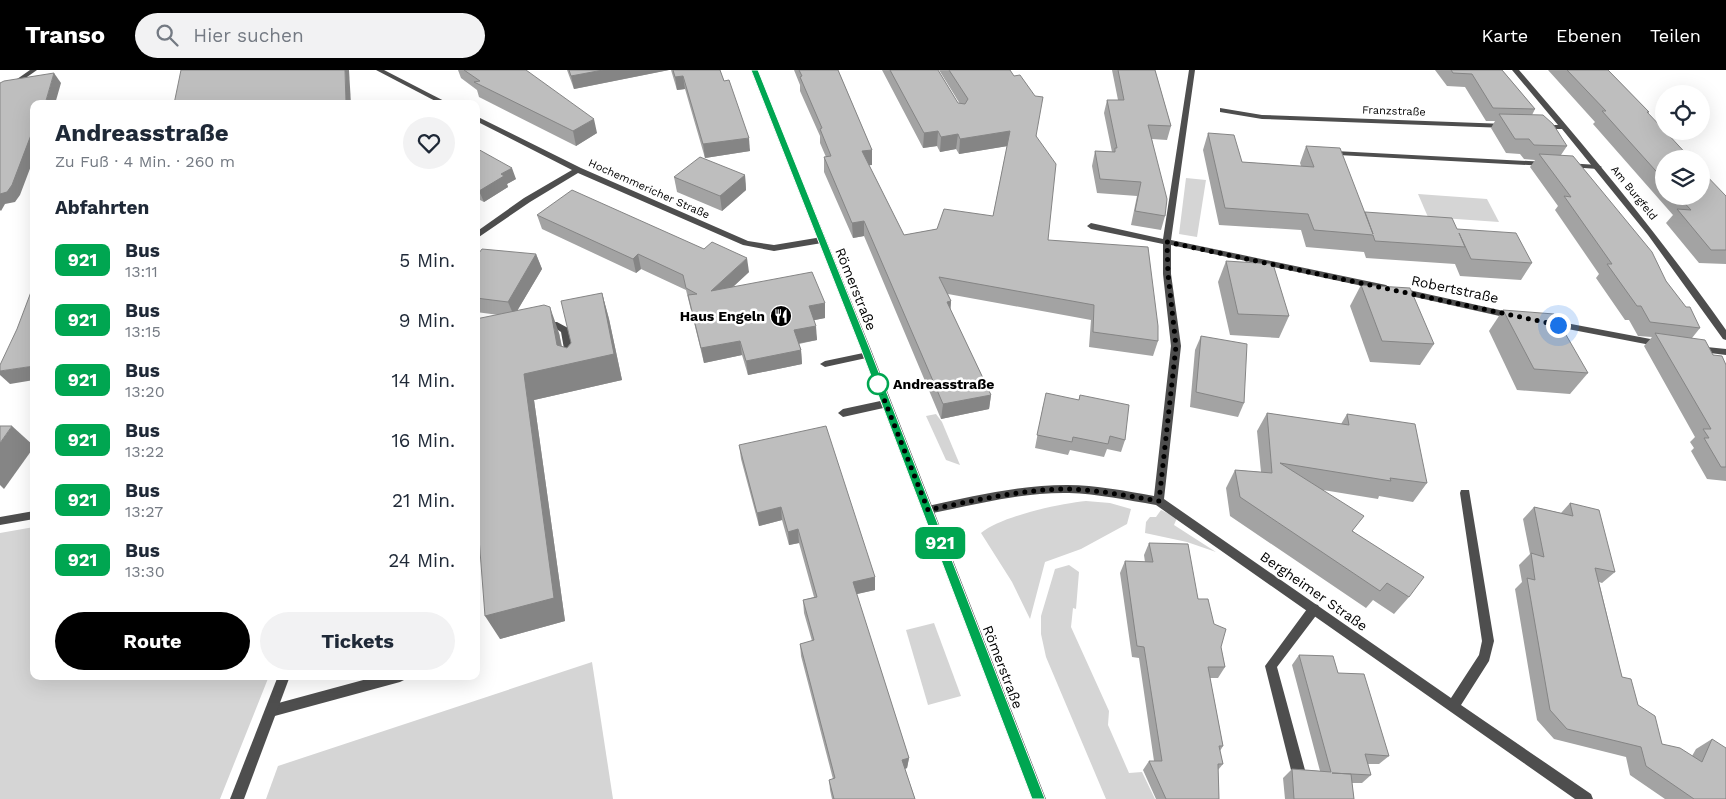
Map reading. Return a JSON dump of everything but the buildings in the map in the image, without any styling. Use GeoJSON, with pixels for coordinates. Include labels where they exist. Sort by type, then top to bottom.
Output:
{"type":"FeatureCollection","features":[{"type":"Feature","properties":{"kind":"street"},"geometry":{"type":"LineString","coordinates":[[0,94],[34,70]]}},
{"type":"Feature","properties":{"kind":"street"},"geometry":{"type":"LineString","coordinates":[[379,70],[439,100]]}},
{"type":"Feature","properties":{"kind":"street","name":"Römerstraße"},"geometry":{"type":"LineString","coordinates":[[754,70],[868,355],[885,404],[928,510],[1039,799]]}},
{"type":"Feature","properties":{"kind":"street"},"geometry":{"type":"LineString","coordinates":[[1159,501],[1176,346],[1168,274],[1167,242],[1192,70]]}},
{"type":"Feature","properties":{"kind":"street","name":"Am Burgfeld"},"geometry":{"type":"LineString","coordinates":[[1514,70],[1598,166],[1682,272],[1726,337]]}},
{"type":"Feature","properties":{"kind":"street","name":"Franzstraße"},"geometry":{"type":"LineString","coordinates":[[1223,110],[1262,117],[1512,126]]}},
{"type":"Feature","properties":{"kind":"street","name":"Hochemmericher Straße"},"geometry":{"type":"LineString","coordinates":[[480,120],[578,170],[729,237],[759,247],[784,247],[822,240]]}},
{"type":"Feature","properties":{"kind":"street"},"geometry":{"type":"LineString","coordinates":[[1532,127],[1565,127]]}},
{"type":"Feature","properties":{"kind":"street"},"geometry":{"type":"LineString","coordinates":[[1338,153],[1598,166]]}},
{"type":"Feature","properties":{"kind":"street"},"geometry":{"type":"LineString","coordinates":[[480,233],[519,205],[578,170]]}},
{"type":"Feature","properties":{"kind":"street","name":"Robertstraße"},"geometry":{"type":"LineString","coordinates":[[1091,226],[1520,317]]}},
{"type":"Feature","properties":{"kind":"street"},"geometry":{"type":"LineString","coordinates":[[1539,321],[1634,340],[1671,345]]}},
{"type":"Feature","properties":{"kind":"street"},"geometry":{"type":"LineString","coordinates":[[534,326],[556,325],[565,330],[573,370]]}},
{"type":"Feature","properties":{"kind":"street"},"geometry":{"type":"LineString","coordinates":[[1689,348],[1726,352]]}},
{"type":"Feature","properties":{"kind":"street"},"geometry":{"type":"LineString","coordinates":[[825,364],[868,355]]}},
{"type":"Feature","properties":{"kind":"street"},"geometry":{"type":"LineString","coordinates":[[843,413],[885,404]]}},
{"type":"Feature","properties":{"kind":"street","name":"Bergheimer Straße"},"geometry":{"type":"LineString","coordinates":[[928,510],[974,501],[1066,489],[1110,492],[1159,501],[1586,799]]}},
{"type":"Feature","properties":{"kind":"street"},"geometry":{"type":"LineString","coordinates":[[1453,706],[1486,657],[1488,642],[1466,493]]}},
{"type":"Feature","properties":{"kind":"street"},"geometry":{"type":"LineString","coordinates":[[0,521],[30,517]]}},
{"type":"Feature","properties":{"kind":"street"},"geometry":{"type":"LineString","coordinates":[[1298,770],[1271,666],[1314,609]]}},
{"type":"Feature","properties":{"kind":"street"},"geometry":{"type":"LineString","coordinates":[[237,799],[283,680]]}},
{"type":"Feature","properties":{"kind":"street"},"geometry":{"type":"LineString","coordinates":[[271,711],[385,680]]}},
{"type":"Feature","properties":{"kind":"shaded area"},"geometry":{"type":"Polygon","coordinates":[[[1186,178],[1206,180],[1197,237],[1179,234],[1186,178]]]}},
{"type":"Feature","properties":{"kind":"shaded area"},"geometry":{"type":"Polygon","coordinates":[[[1418,194],[1487,199],[1499,222],[1428,217],[1418,194]]]}},
{"type":"Feature","properties":{"kind":"shaded area"},"geometry":{"type":"Polygon","coordinates":[[[936,414],[942,422],[960,465],[946,460],[926,416],[936,414]]]}},
{"type":"Feature","properties":{"kind":"shaded area"},"geometry":{"type":"Polygon","coordinates":[[[1086,501],[1110,503],[1131,509],[1127,524],[1081,549],[1045,562],[1030,619],[1012,582],[981,533],[1002,521],[1016,516],[1046,508],[1086,501]]]}},
{"type":"Feature","properties":{"kind":"shaded area"},"geometry":{"type":"Polygon","coordinates":[[[1161,510],[1177,518],[1174,525],[1216,552],[1187,542],[1145,533],[1146,522],[1150,517],[1156,517],[1161,510]]]}},
{"type":"Feature","properties":{"kind":"shaded area"},"geometry":{"type":"Polygon","coordinates":[[[30,528],[30,680],[267,680],[220,799],[0,799],[0,533],[30,528]]]}},
{"type":"Feature","properties":{"kind":"shaded area"},"geometry":{"type":"Polygon","coordinates":[[[1069,565],[1079,572],[1076,609],[1073,608],[1071,627],[1109,711],[1108,725],[1129,773],[1142,772],[1155,799],[1106,799],[1046,657],[1041,634],[1041,616],[1055,569],[1069,565]]]}},
{"type":"Feature","properties":{"kind":"shaded area"},"geometry":{"type":"Polygon","coordinates":[[[934,623],[961,696],[928,705],[906,630],[934,623]]]}},
{"type":"Feature","properties":{"kind":"shaded area"},"geometry":{"type":"Polygon","coordinates":[[[592,662],[613,799],[266,799],[278,766],[592,662]]]}},
{"type":"Feature","properties":{"kind":"bus line","name":"921"},"geometry":{"type":"LineString","coordinates":[[755,70],[865,347],[885,404],[928,510],[1039,799]]}},
{"type":"Feature","properties":{"kind":"place","name":"Haus Engeln"},"geometry":{"type":"Point","coordinates":[781,316]}},
{"type":"Feature","properties":{"kind":"place","name":"Andreasstraße"},"geometry":{"type":"Point","coordinates":[878,384]}},
{"type":"Feature","properties":{"kind":"route"},"geometry":{"type":"LineString","coordinates":[[878,384],[928,510],[974,501],[1066,489],[1110,492],[1159,501],[1176,346],[1168,274],[1167,242],[1558,325]]}}]}
